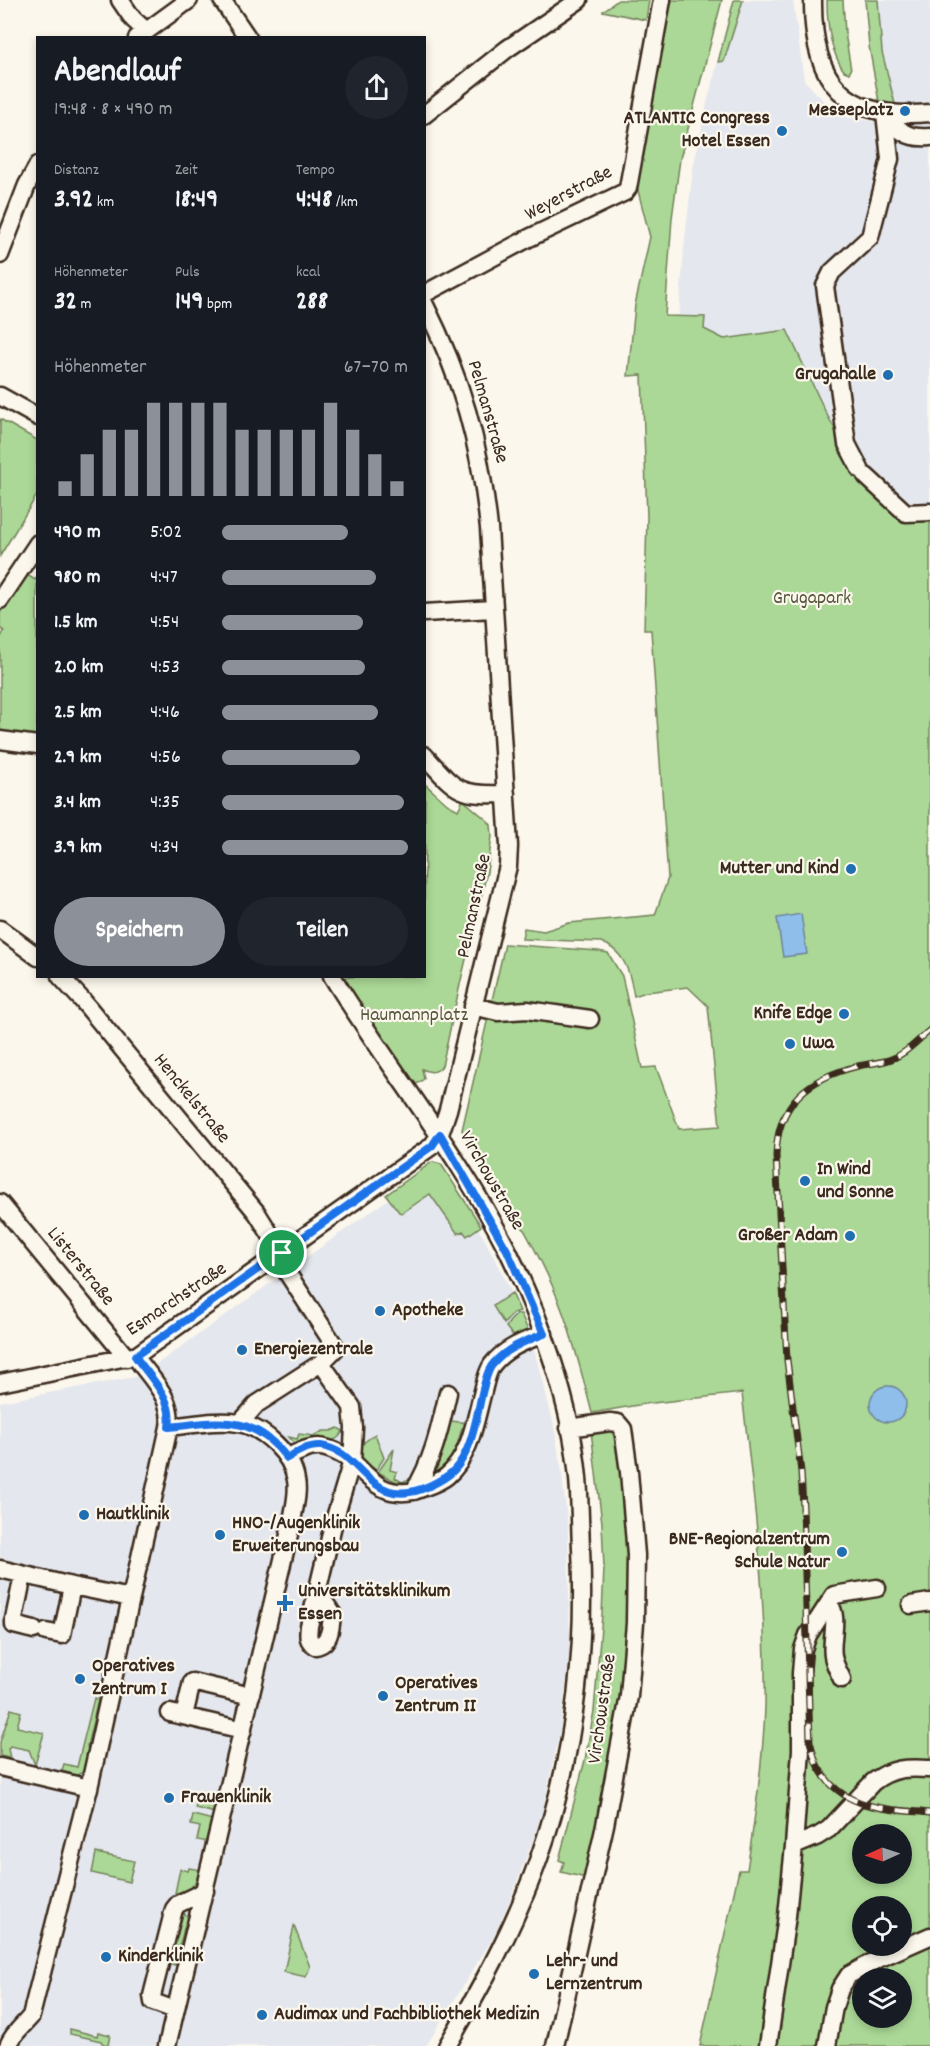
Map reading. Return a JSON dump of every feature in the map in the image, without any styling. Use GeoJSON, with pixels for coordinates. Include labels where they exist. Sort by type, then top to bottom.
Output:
{"type":"FeatureCollection","features":[{"type":"Feature","properties":{"kind":"street"},"geometry":{"type":"LineString","coordinates":[[120,0],[142,34],[189,0]]}},
{"type":"Feature","properties":{"kind":"street"},"geometry":{"type":"LineString","coordinates":[[222,0],[247,36]]}},
{"type":"Feature","properties":{"kind":"street"},"geometry":{"type":"LineString","coordinates":[[426,113],[507,49],[579,0]]}},
{"type":"Feature","properties":{"kind":"street","name":"Weyerstraße"},"geometry":{"type":"LineString","coordinates":[[426,293],[530,238],[621,194],[628,188],[662,0]]}},
{"type":"Feature","properties":{"kind":"street"},"geometry":{"type":"LineString","coordinates":[[813,0],[816,38],[832,84],[848,99],[867,109],[885,113],[930,113]]}},
{"type":"Feature","properties":{"kind":"street"},"geometry":{"type":"LineString","coordinates":[[885,113],[896,126],[910,136],[930,137]]}},
{"type":"Feature","properties":{"kind":"street"},"geometry":{"type":"LineString","coordinates":[[885,113],[890,159],[870,237],[832,272],[825,286],[847,444],[863,472],[906,513],[930,512]]}},
{"type":"Feature","properties":{"kind":"street"},"geometry":{"type":"LineString","coordinates":[[896,126],[930,124]]}},
{"type":"Feature","properties":{"kind":"street"},"geometry":{"type":"LineString","coordinates":[[0,255],[27,185],[36,169]]}},
{"type":"Feature","properties":{"kind":"street","name":"Pelmanstraße"},"geometry":{"type":"LineString","coordinates":[[426,307],[444,343],[463,394],[484,479],[509,846],[508,866],[448,1110],[440,1134]]}},
{"type":"Feature","properties":{"kind":"street"},"geometry":{"type":"LineString","coordinates":[[0,396],[36,416]]}},
{"type":"Feature","properties":{"kind":"street"},"geometry":{"type":"LineString","coordinates":[[0,600],[36,546]]}},
{"type":"Feature","properties":{"kind":"street"},"geometry":{"type":"LineString","coordinates":[[426,613],[494,609]]}},
{"type":"Feature","properties":{"kind":"street"},"geometry":{"type":"LineString","coordinates":[[0,740],[36,745]]}},
{"type":"Feature","properties":{"kind":"street"},"geometry":{"type":"LineString","coordinates":[[426,757],[458,789],[478,795],[506,794]]}},
{"type":"Feature","properties":{"kind":"street"},"geometry":{"type":"LineString","coordinates":[[0,929],[36,956]]}},
{"type":"Feature","properties":{"kind":"street","name":"Henckelstraße"},"geometry":{"type":"LineString","coordinates":[[62,978],[257,1213],[279,1255],[336,1348],[321,1363]]}},
{"type":"Feature","properties":{"kind":"street","name":"Virchowstraße"},"geometry":{"type":"LineString","coordinates":[[333,978],[440,1134],[507,1250],[544,1334],[554,1365],[578,1476],[583,1619],[577,1701],[553,1814],[538,1860],[498,1952],[447,2046]]}},
{"type":"Feature","properties":{"kind":"street"},"geometry":{"type":"LineString","coordinates":[[473,1006],[498,1012],[527,1010],[590,1018]]}},
{"type":"Feature","properties":{"kind":"street","name":"Esmarchstraße"},"geometry":{"type":"LineString","coordinates":[[0,1383],[131,1357],[432,1146],[440,1134]]}},
{"type":"Feature","properties":{"kind":"street","name":"Listerstraße"},"geometry":{"type":"LineString","coordinates":[[0,1203],[167,1401],[171,1417],[169,1427]]}},
{"type":"Feature","properties":{"kind":"street"},"geometry":{"type":"LineString","coordinates":[[287,1458],[298,1452],[320,1446],[333,1449],[352,1461],[375,1484],[401,1494],[446,1478],[460,1463],[468,1447],[491,1365],[505,1352],[544,1334]]}},
{"type":"Feature","properties":{"kind":"street"},"geometry":{"type":"LineString","coordinates":[[240,1423],[257,1404],[321,1363],[352,1407],[354,1428],[352,1461],[334,1521],[317,1594]]}},
{"type":"Feature","properties":{"kind":"street"},"geometry":{"type":"LineString","coordinates":[[414,1491],[423,1476],[435,1444],[448,1393]]}},
{"type":"Feature","properties":{"kind":"street"},"geometry":{"type":"LineString","coordinates":[[5,2044],[31,2016],[89,1788],[169,1427],[222,1422],[240,1423],[266,1436],[287,1458],[296,1479],[296,1498],[167,2046]]}},
{"type":"Feature","properties":{"kind":"street","name":"Virchowstraße"},"geometry":{"type":"LineString","coordinates":[[555,2046],[605,1825],[629,1696],[635,1623],[636,1555],[623,1429],[618,1423],[610,1422],[569,1428]]}},
{"type":"Feature","properties":{"kind":"street"},"geometry":{"type":"LineString","coordinates":[[0,1569],[131,1598]]}},
{"type":"Feature","properties":{"kind":"street"},"geometry":{"type":"LineString","coordinates":[[23,1575],[14,1625],[40,1631],[62,1635],[72,1586]]}},
{"type":"Feature","properties":{"kind":"street"},"geometry":{"type":"LineString","coordinates":[[768,2046],[787,1916],[794,1846],[801,1750],[803,1649],[808,1635],[834,1595],[877,1588]]}},
{"type":"Feature","properties":{"kind":"street"},"geometry":{"type":"LineString","coordinates":[[911,1605],[930,1602]]}},
{"type":"Feature","properties":{"kind":"street"},"geometry":{"type":"LineString","coordinates":[[829,1603],[835,1614],[833,1661],[842,1679]]}},
{"type":"Feature","properties":{"kind":"street"},"geometry":{"type":"LineString","coordinates":[[243,1730],[177,1714],[192,1682],[250,1696]]}},
{"type":"Feature","properties":{"kind":"street"},"geometry":{"type":"LineString","coordinates":[[0,1767],[89,1788]]}},
{"type":"Feature","properties":{"kind":"street"},"geometry":{"type":"LineString","coordinates":[[794,1846],[829,1829],[881,1776],[897,1769],[930,1769]]}},
{"type":"Feature","properties":{"kind":"street"},"geometry":{"type":"LineString","coordinates":[[175,2010],[153,2002],[154,1988],[174,1909],[178,1904],[205,1891]]}},
{"type":"Feature","properties":{"kind":"street"},"geometry":{"type":"LineString","coordinates":[[827,2046],[834,2007],[840,1989],[849,1975],[878,1959],[930,1936]]}},
{"type":"Feature","properties":{"kind":"shaded area"},"geometry":{"type":"Polygon","coordinates":[[[734,0],[793,0],[804,80],[838,116],[890,124],[895,104],[882,52],[878,0],[930,0],[930,515],[900,518],[860,474],[826,413],[787,330],[724,339],[703,329],[705,317],[679,315],[693,168],[734,0]]]}},
{"type":"Feature","properties":{"kind":"shaded area","name":"Universitätsklinikum Essen"},"geometry":{"type":"Polygon","coordinates":[[[432,1168],[440,1170],[484,1238],[511,1291],[533,1346],[553,1421],[568,1527],[570,1653],[560,1730],[536,1832],[494,1936],[426,2046],[0,2046],[0,1402],[140,1376],[432,1168]]]}},
{"type":"Feature","properties":{"kind":"green space"},"geometry":{"type":"Polygon","coordinates":[[[618,0],[649,0],[646,20],[603,11],[618,0]]]}},
{"type":"Feature","properties":{"kind":"green space","name":"Grugapark"},"geometry":{"type":"Polygon","coordinates":[[[669,0],[722,0],[680,159],[672,218],[665,316],[705,317],[704,329],[724,339],[787,330],[826,413],[860,474],[900,518],[930,515],[930,2046],[700,2046],[739,1870],[747,1870],[764,1727],[765,1668],[762,1589],[742,1393],[644,1404],[592,1413],[570,1332],[543,1265],[462,1130],[505,944],[608,953],[622,976],[642,1068],[656,1067],[679,1129],[720,1126],[708,1006],[688,987],[646,992],[634,996],[625,964],[616,951],[609,946],[601,942],[522,939],[524,928],[544,931],[569,923],[655,915],[668,878],[651,630],[644,630],[647,517],[642,375],[628,376],[635,305],[650,237],[637,187],[669,0]]]}},
{"type":"Feature","properties":{"kind":"green space"},"geometry":{"type":"Polygon","coordinates":[[[734,0],[743,0],[724,61],[718,62],[734,0]]]}},
{"type":"Feature","properties":{"kind":"green space"},"geometry":{"type":"Polygon","coordinates":[[[827,0],[843,0],[851,70],[849,73],[844,71],[832,46],[827,0]]]}},
{"type":"Feature","properties":{"kind":"green space"},"geometry":{"type":"Polygon","coordinates":[[[865,0],[878,0],[882,52],[894,105],[879,102],[869,46],[865,0]]]}},
{"type":"Feature","properties":{"kind":"green space"},"geometry":{"type":"Polygon","coordinates":[[[0,419],[36,439],[36,497],[0,556],[0,419]]]}},
{"type":"Feature","properties":{"kind":"green space"},"geometry":{"type":"Polygon","coordinates":[[[24,573],[35,580],[36,578],[36,739],[0,733],[0,639],[4,631],[0,628],[0,613],[24,573]]]}},
{"type":"Feature","properties":{"kind":"green space","name":"Haumannplatz"},"geometry":{"type":"Polygon","coordinates":[[[426,785],[447,804],[458,810],[463,800],[488,821],[491,825],[492,836],[487,872],[442,1066],[433,1072],[422,1069],[424,1079],[415,1085],[343,978],[426,978],[426,785]]]}},
{"type":"Feature","properties":{"kind":"green space"},"geometry":{"type":"Polygon","coordinates":[[[432,1162],[441,1164],[481,1226],[467,1236],[463,1231],[458,1234],[430,1194],[402,1213],[386,1195],[432,1162]]]}},
{"type":"Feature","properties":{"kind":"green space"},"geometry":{"type":"Polygon","coordinates":[[[512,1293],[520,1311],[513,1313],[504,1324],[493,1306],[512,1293]]]}},
{"type":"Feature","properties":{"kind":"green space"},"geometry":{"type":"Polygon","coordinates":[[[517,1314],[521,1314],[529,1333],[516,1340],[506,1327],[517,1314]]]}},
{"type":"Feature","properties":{"kind":"green space"},"geometry":{"type":"Polygon","coordinates":[[[450,1421],[469,1423],[468,1428],[462,1428],[450,1462],[431,1476],[444,1443],[450,1421]]]}},
{"type":"Feature","properties":{"kind":"green space"},"geometry":{"type":"Polygon","coordinates":[[[338,1428],[343,1431],[335,1440],[313,1439],[295,1444],[289,1437],[297,1439],[299,1434],[314,1436],[323,1431],[338,1428]]]}},
{"type":"Feature","properties":{"kind":"green space"},"geometry":{"type":"Polygon","coordinates":[[[609,1430],[618,1439],[629,1547],[629,1609],[624,1690],[600,1818],[586,1878],[561,1872],[564,1862],[559,1860],[585,1760],[594,1711],[602,1615],[604,1568],[602,1523],[591,1431],[609,1430]]]}},
{"type":"Feature","properties":{"kind":"green space"},"geometry":{"type":"Polygon","coordinates":[[[375,1434],[384,1458],[376,1470],[366,1464],[358,1451],[358,1447],[375,1434]]]}},
{"type":"Feature","properties":{"kind":"green space"},"geometry":{"type":"Polygon","coordinates":[[[394,1449],[390,1470],[397,1472],[395,1478],[402,1482],[409,1479],[408,1484],[400,1484],[378,1472],[394,1449]]]}},
{"type":"Feature","properties":{"kind":"green space"},"geometry":{"type":"Polygon","coordinates":[[[94,1698],[98,1700],[87,1746],[90,1757],[87,1770],[77,1775],[62,1771],[64,1764],[77,1767],[94,1698]]]}},
{"type":"Feature","properties":{"kind":"green space"},"geometry":{"type":"Polygon","coordinates":[[[11,1709],[21,1712],[17,1727],[44,1733],[35,1765],[29,1750],[10,1746],[8,1749],[10,1758],[0,1756],[0,1742],[11,1709]]]}},
{"type":"Feature","properties":{"kind":"green space"},"geometry":{"type":"Polygon","coordinates":[[[198,1797],[217,1801],[215,1813],[195,1808],[198,1797]]]}},
{"type":"Feature","properties":{"kind":"green space"},"geometry":{"type":"Polygon","coordinates":[[[193,1815],[213,1820],[208,1842],[197,1840],[200,1827],[191,1825],[193,1815]]]}},
{"type":"Feature","properties":{"kind":"green space"},"geometry":{"type":"Polygon","coordinates":[[[96,1853],[134,1861],[129,1882],[92,1873],[96,1853]]]}},
{"type":"Feature","properties":{"kind":"green space"},"geometry":{"type":"Polygon","coordinates":[[[189,1868],[201,1870],[197,1879],[189,1889],[175,1893],[180,1869],[188,1871],[189,1868]]]}},
{"type":"Feature","properties":{"kind":"green space"},"geometry":{"type":"Polygon","coordinates":[[[184,1913],[191,1921],[190,1924],[185,1924],[175,1965],[168,1963],[179,1919],[184,1913]]]}},
{"type":"Feature","properties":{"kind":"green space"},"geometry":{"type":"Polygon","coordinates":[[[294,1926],[310,1967],[306,1977],[284,1972],[294,1926]]]}},
{"type":"Feature","properties":{"kind":"green space"},"geometry":{"type":"Polygon","coordinates":[[[70,2029],[97,2036],[98,2032],[110,2035],[108,2045],[101,2041],[70,2034],[70,2029]]]}},
{"type":"Feature","properties":{"kind":"water"},"geometry":{"type":"Polygon","coordinates":[[[801,914],[807,954],[783,957],[777,918],[801,914]]]}},
{"type":"Feature","properties":{"kind":"water"},"geometry":{"type":"Polygon","coordinates":[[[888,1386],[901,1391],[906,1404],[901,1417],[888,1422],[875,1417],[870,1404],[875,1391],[888,1386]]]}},
{"type":"Feature","properties":{"kind":"railway"},"geometry":{"type":"LineString","coordinates":[[930,1030],[892,1059],[840,1071],[799,1095],[789,1107],[782,1121],[776,1156],[787,1360],[801,1472],[810,1742],[817,1765],[829,1782],[853,1800],[882,1808],[930,1813]]}},
{"type":"Feature","properties":{"kind":"place","name":"Messeplatz"},"geometry":{"type":"Point","coordinates":[905,111]}},
{"type":"Feature","properties":{"kind":"place","name":"ATLANTIC Congress Hotel Essen"},"geometry":{"type":"Point","coordinates":[782,131]}},
{"type":"Feature","properties":{"kind":"place","name":"Grugahalle"},"geometry":{"type":"Point","coordinates":[888,375]}},
{"type":"Feature","properties":{"kind":"place","name":"Mutter und Kind"},"geometry":{"type":"Point","coordinates":[851,869]}},
{"type":"Feature","properties":{"kind":"place","name":"Knife Edge"},"geometry":{"type":"Point","coordinates":[844,1014]}},
{"type":"Feature","properties":{"kind":"place","name":"Uwa"},"geometry":{"type":"Point","coordinates":[790,1044]}},
{"type":"Feature","properties":{"kind":"place","name":"In Wind und Sonne"},"geometry":{"type":"Point","coordinates":[805,1181]}},
{"type":"Feature","properties":{"kind":"place","name":"Großer Adam"},"geometry":{"type":"Point","coordinates":[850,1236]}},
{"type":"Feature","properties":{"kind":"place","name":"Apotheke"},"geometry":{"type":"Point","coordinates":[380,1311]}},
{"type":"Feature","properties":{"kind":"place","name":"Energiezentrale"},"geometry":{"type":"Point","coordinates":[242,1350]}},
{"type":"Feature","properties":{"kind":"place","name":"Hautklinik"},"geometry":{"type":"Point","coordinates":[84,1515]}},
{"type":"Feature","properties":{"kind":"place","name":"HNO-/Augenklinik Erweiterungsbau"},"geometry":{"type":"Point","coordinates":[220,1535]}},
{"type":"Feature","properties":{"kind":"place","name":"BNE-Regionalzentrum Schule Natur"},"geometry":{"type":"Point","coordinates":[842,1552]}},
{"type":"Feature","properties":{"kind":"place","name":"Universitätsklinikum Essen"},"geometry":{"type":"Point","coordinates":[285,1603]}},
{"type":"Feature","properties":{"kind":"place","name":"Operatives Zentrum I"},"geometry":{"type":"Point","coordinates":[80,1679]}},
{"type":"Feature","properties":{"kind":"place","name":"Operatives Zentrum II"},"geometry":{"type":"Point","coordinates":[383,1696]}},
{"type":"Feature","properties":{"kind":"place","name":"Frauenklinik"},"geometry":{"type":"Point","coordinates":[169,1798]}},
{"type":"Feature","properties":{"kind":"place","name":"Kinderklinik"},"geometry":{"type":"Point","coordinates":[106,1957]}},
{"type":"Feature","properties":{"kind":"place","name":"Lehr- und Lernzentrum"},"geometry":{"type":"Point","coordinates":[534,1974]}},
{"type":"Feature","properties":{"kind":"place","name":"Audimax und Fachbibliothek Medizin"},"geometry":{"type":"Point","coordinates":[262,2015]}},
{"type":"Feature","properties":{"kind":"route"},"geometry":{"type":"LineString","coordinates":[[440,1134],[507,1250],[544,1334],[505,1352],[491,1365],[468,1447],[460,1463],[446,1478],[401,1494],[375,1484],[352,1461],[333,1449],[320,1446],[311,1447],[287,1458],[266,1436],[240,1423],[222,1422],[169,1427],[171,1417],[167,1401],[135,1356],[282,1253],[432,1146],[440,1134]]}}]}
